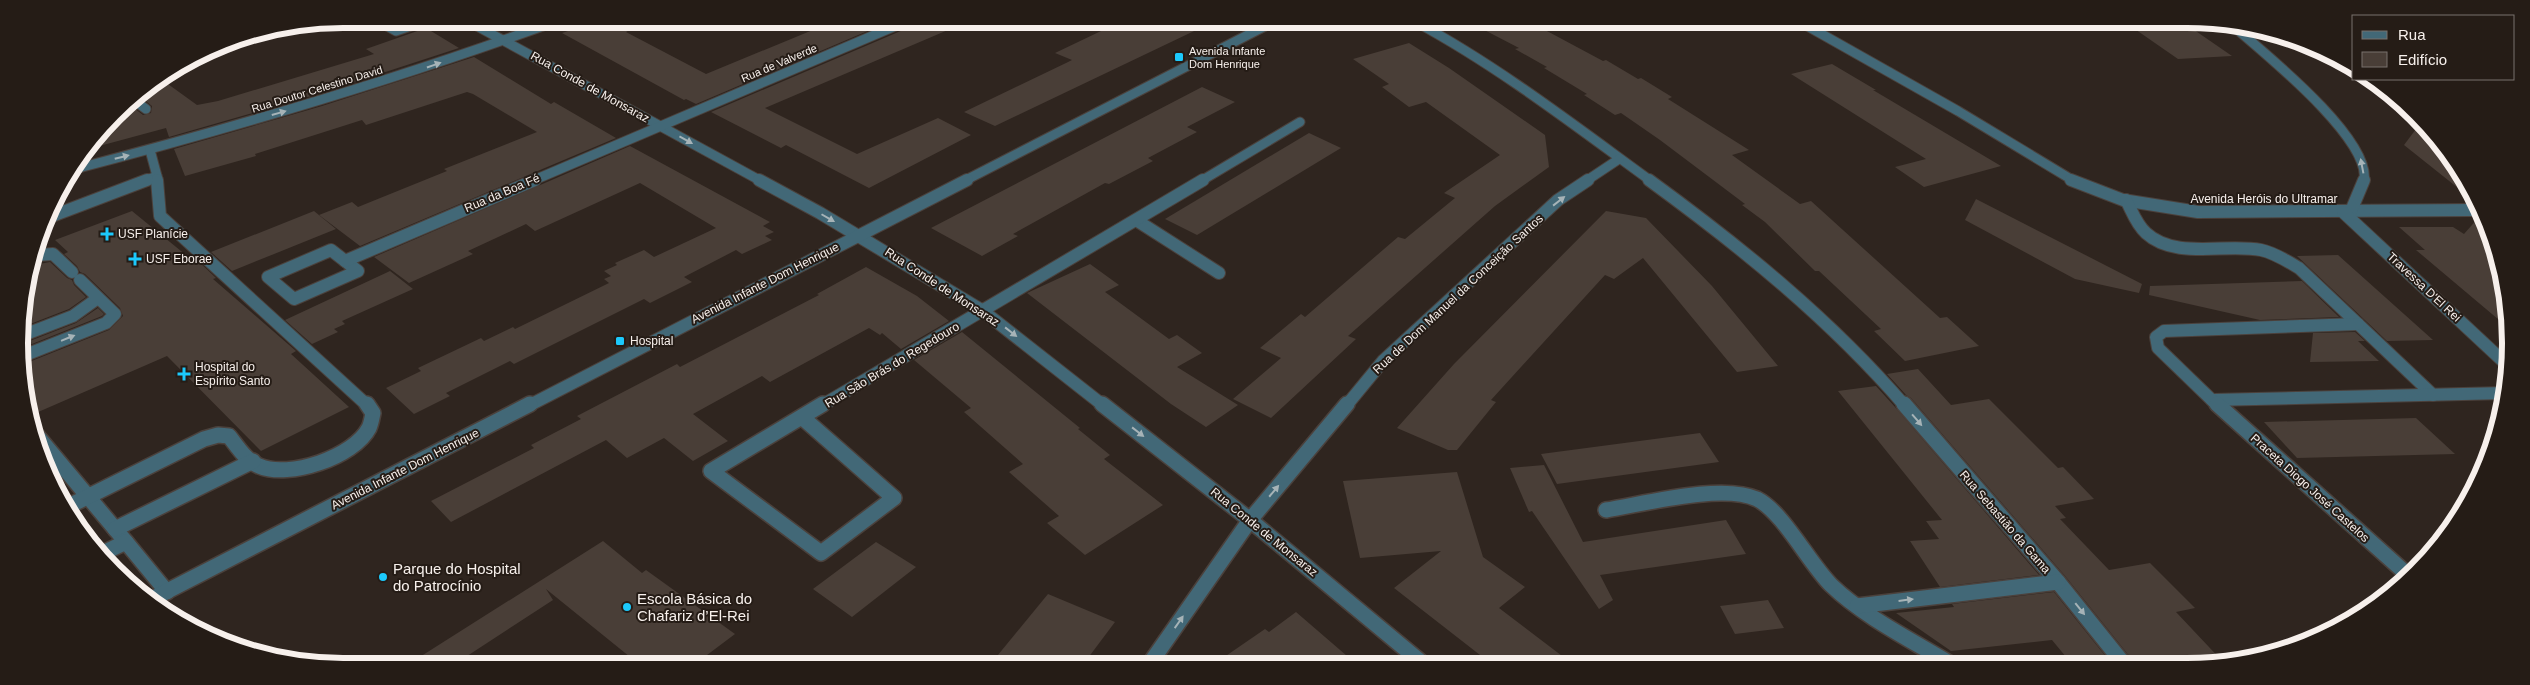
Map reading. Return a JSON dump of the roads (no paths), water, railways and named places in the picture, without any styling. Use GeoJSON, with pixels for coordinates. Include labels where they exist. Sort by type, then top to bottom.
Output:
{"type":"FeatureCollection","features":[{"type":"Feature","properties":{"kind":"street"},"geometry":{"type":"LineString","coordinates":[[390,28],[396,31],[405,28]]}},
{"type":"Feature","properties":{"kind":"street","name":"Rua Conde de Monsaraz"},"geometry":{"type":"LineString","coordinates":[[481,28],[858,235],[983,311],[1250,520],[1416,658]]}},
{"type":"Feature","properties":{"kind":"street","name":"Rua Doutor Celestino David"},"geometry":{"type":"LineString","coordinates":[[81,168],[323,101],[540,28]]}},
{"type":"Feature","properties":{"kind":"street","name":"Rua de Valverde"},"geometry":{"type":"LineString","coordinates":[[660,125],[890,28]]}},
{"type":"Feature","properties":{"kind":"street","name":"Avenida Infante Dom Henrique"},"geometry":{"type":"LineString","coordinates":[[157,597],[1261,28]]}},
{"type":"Feature","properties":{"kind":"street","name":"Rua Sebastião da Gama"},"geometry":{"type":"LineString","coordinates":[[1427,28],[1530,93],[1690,210],[1786,286],[1885,383],[2058,582],[2119,658]]}},
{"type":"Feature","properties":{"kind":"street","name":"Avenida Heróis do Ultramar"},"geometry":{"type":"LineString","coordinates":[[1809,28],[1981,124],[2071,180],[2126,200],[2176,211],[2217,213],[2347,212],[2364,185],[2364,165],[2354,144],[2266,55],[2240,32]]}},
{"type":"Feature","properties":{"kind":"street"},"geometry":{"type":"LineString","coordinates":[[138,103],[146,109]]}},
{"type":"Feature","properties":{"kind":"street","name":"Rua São Brás do Regedouro"},"geometry":{"type":"LineString","coordinates":[[803,418],[894,498],[821,553],[711,471],[1300,122]]}},
{"type":"Feature","properties":{"kind":"street","name":"Rua da Boa Fé"},"geometry":{"type":"LineString","coordinates":[[345,261],[660,125]]}},
{"type":"Feature","properties":{"kind":"street"},"geometry":{"type":"LineString","coordinates":[[73,504],[204,439],[218,435],[229,436],[257,466],[276,471],[309,467],[345,450],[368,429],[373,413],[365,401],[160,216],[157,176],[150,150]]}},
{"type":"Feature","properties":{"kind":"street","name":"Rua de Dom Manuel da Conceição Santos"},"geometry":{"type":"LineString","coordinates":[[1154,658],[1250,520],[1383,361],[1558,200],[1619,159]]}},
{"type":"Feature","properties":{"kind":"street"},"geometry":{"type":"LineString","coordinates":[[54,215],[157,176]]}},
{"type":"Feature","properties":{"kind":"street"},"geometry":{"type":"LineString","coordinates":[[2126,200],[2138,225],[2151,237],[2168,244],[2260,250],[2278,255],[2299,268],[2432,395]]}},
{"type":"Feature","properties":{"kind":"street"},"geometry":{"type":"LineString","coordinates":[[2347,212],[2473,210]]}},
{"type":"Feature","properties":{"kind":"street","name":"Travessa D'El Rei"},"geometry":{"type":"LineString","coordinates":[[2347,212],[2502,360]]}},
{"type":"Feature","properties":{"kind":"street"},"geometry":{"type":"LineString","coordinates":[[1136,220],[1219,273]]}},
{"type":"Feature","properties":{"kind":"street"},"geometry":{"type":"LineString","coordinates":[[331,250],[345,261],[358,271],[294,299],[268,277],[331,250]]}},
{"type":"Feature","properties":{"kind":"street"},"geometry":{"type":"LineString","coordinates":[[28,354],[106,323],[115,314],[53,254],[40,255]]}},
{"type":"Feature","properties":{"kind":"street"},"geometry":{"type":"LineString","coordinates":[[28,333],[83,310],[94,304],[98,298]]}},
{"type":"Feature","properties":{"kind":"street","name":"Praceta Diogo José Castelos"},"geometry":{"type":"LineString","coordinates":[[2358,324],[2164,331],[2156,337],[2158,348],[2212,400],[2403,571]]}},
{"type":"Feature","properties":{"kind":"street"},"geometry":{"type":"LineString","coordinates":[[2212,400],[2498,393]]}},
{"type":"Feature","properties":{"kind":"street"},"geometry":{"type":"LineString","coordinates":[[44,444],[167,592]]}},
{"type":"Feature","properties":{"kind":"street"},"geometry":{"type":"LineString","coordinates":[[115,529],[253,461]]}},
{"type":"Feature","properties":{"kind":"street"},"geometry":{"type":"LineString","coordinates":[[1606,510],[1722,492],[1738,493],[1756,499],[1772,510],[1813,566],[1832,586],[1857,606],[1941,658]]}},
{"type":"Feature","properties":{"kind":"street"},"geometry":{"type":"LineString","coordinates":[[107,551],[126,542]]}},
{"type":"Feature","properties":{"kind":"street"},"geometry":{"type":"LineString","coordinates":[[1857,606],[2058,582]]}},
{"type":"Feature","properties":{"kind":"place","name":"Avenida Infante Dom Henrique"},"geometry":{"type":"Point","coordinates":[1179,57]}},
{"type":"Feature","properties":{"kind":"place","name":"USF Planície"},"geometry":{"type":"Point","coordinates":[107,234]}},
{"type":"Feature","properties":{"kind":"place","name":"USF Eborae"},"geometry":{"type":"Point","coordinates":[135,259]}},
{"type":"Feature","properties":{"kind":"place","name":"Hospital"},"geometry":{"type":"Point","coordinates":[620,341]}},
{"type":"Feature","properties":{"kind":"place","name":"Hospital do Espírito Santo"},"geometry":{"type":"Point","coordinates":[184,374]}},
{"type":"Feature","properties":{"kind":"place","name":"Parque do Hospital do Patrocínio"},"geometry":{"type":"Point","coordinates":[383,577]}},
{"type":"Feature","properties":{"kind":"place","name":"Escola Básica do Chafariz d’El-Rei"},"geometry":{"type":"Point","coordinates":[627,607]}}]}
